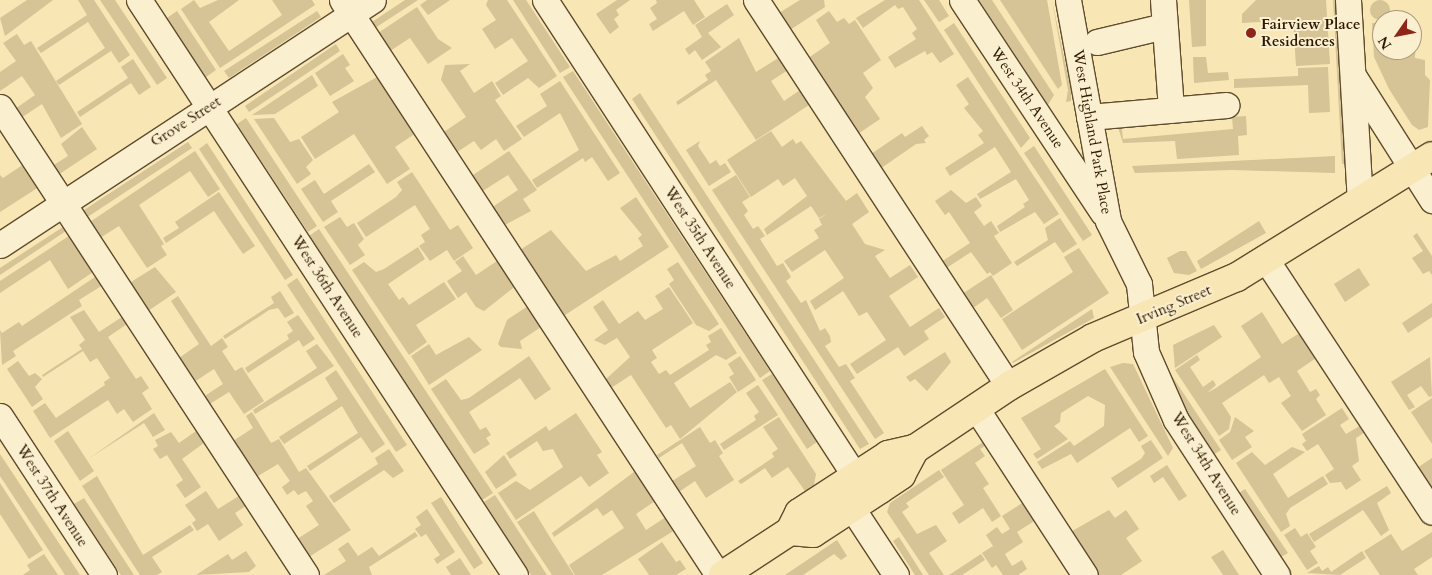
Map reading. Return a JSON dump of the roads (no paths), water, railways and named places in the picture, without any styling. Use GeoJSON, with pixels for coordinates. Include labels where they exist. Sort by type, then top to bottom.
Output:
{"type":"FeatureCollection","features":[{"type":"Feature","properties":{"kind":"main road","name":"Irving Street"},"geometry":{"type":"LineString","coordinates":[[723,575],[790,531],[800,513],[888,455],[914,449],[1009,386],[1093,338],[1213,289],[1266,260],[1422,162]]}},
{"type":"Feature","properties":{"kind":"main road","name":"Irving Street"},"geometry":{"type":"LineString","coordinates":[[790,531],[813,533],[852,508],[901,475],[914,449]]}},
{"type":"Feature","properties":{"kind":"street","name":"West 36th Avenue"},"geometry":{"type":"LineString","coordinates":[[139,0],[515,575]]}},
{"type":"Feature","properties":{"kind":"street","name":"Grove Street"},"geometry":{"type":"LineString","coordinates":[[0,245],[209,108],[347,7],[373,0]]}},
{"type":"Feature","properties":{"kind":"street","name":"West 35th Avenue"},"geometry":{"type":"LineString","coordinates":[[545,0],[855,476]]}},
{"type":"Feature","properties":{"kind":"street"},"geometry":{"type":"LineString","coordinates":[[756,0],[1009,386]]}},
{"type":"Feature","properties":{"kind":"street","name":"West 34th Avenue"},"geometry":{"type":"LineString","coordinates":[[962,0],[1108,221]]}},
{"type":"Feature","properties":{"kind":"street","name":"West Highland Park Place"},"geometry":{"type":"LineString","coordinates":[[1068,0],[1108,221],[1139,284],[1143,318]]}},
{"type":"Feature","properties":{"kind":"street"},"geometry":{"type":"LineString","coordinates":[[1163,0],[1171,110]]}},
{"type":"Feature","properties":{"kind":"street"},"geometry":{"type":"LineString","coordinates":[[1348,0],[1360,201]]}},
{"type":"Feature","properties":{"kind":"street"},"geometry":{"type":"LineString","coordinates":[[347,7],[718,575]]}},
{"type":"Feature","properties":{"kind":"street"},"geometry":{"type":"LineString","coordinates":[[1098,42],[1164,26]]}},
{"type":"Feature","properties":{"kind":"street"},"geometry":{"type":"LineString","coordinates":[[1352,72],[1422,162],[1432,200]]}},
{"type":"Feature","properties":{"kind":"street"},"geometry":{"type":"LineString","coordinates":[[1089,117],[1226,105]]}},
{"type":"Feature","properties":{"kind":"street"},"geometry":{"type":"LineString","coordinates":[[0,107],[306,575]]}},
{"type":"Feature","properties":{"kind":"street"},"geometry":{"type":"LineString","coordinates":[[1266,260],[1432,512]]}},
{"type":"Feature","properties":{"kind":"street","name":"West 34th Avenue"},"geometry":{"type":"LineString","coordinates":[[1143,318],[1146,352],[1176,420],[1277,575]]}},
{"type":"Feature","properties":{"kind":"street"},"geometry":{"type":"LineString","coordinates":[[976,408],[1085,575]]}},
{"type":"Feature","properties":{"kind":"street","name":"West 37th Avenue"},"geometry":{"type":"LineString","coordinates":[[0,416],[104,575]]}},
{"type":"Feature","properties":{"kind":"street"},"geometry":{"type":"LineString","coordinates":[[852,508],[896,575]]}},
{"type":"Feature","properties":{"kind":"place","name":"Fairview Place Residences"},"geometry":{"type":"Point","coordinates":[1251,33]}}]}
